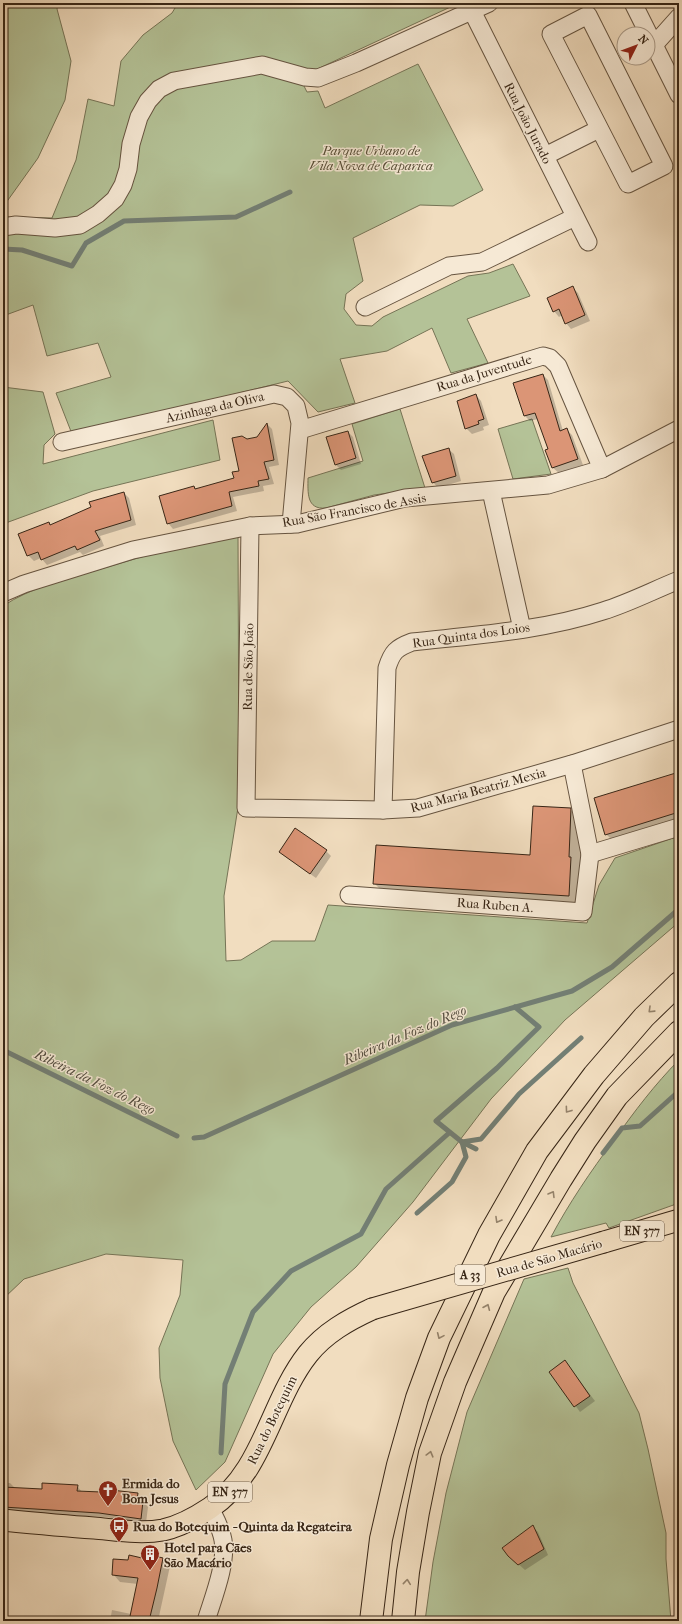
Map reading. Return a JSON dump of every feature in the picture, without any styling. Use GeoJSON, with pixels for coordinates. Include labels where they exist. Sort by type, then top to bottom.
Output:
{"type":"FeatureCollection","features":[{"type":"Feature","properties":{"kind":"highway","name":"A 33"},"geometry":{"type":"LineString","coordinates":[[371,1621],[381,1539],[398,1465],[417,1398],[439,1338],[489,1235],[537,1151],[594,1075],[644,1016],[679,983]]}},
{"type":"Feature","properties":{"kind":"highway","name":"A 33"},"geometry":{"type":"LineString","coordinates":[[403,1621],[408,1572],[430,1453],[455,1382],[494,1292],[561,1179],[617,1096],[679,1032]]}},
{"type":"Feature","properties":{"kind":"main road","name":"Rua de São Macário"},"geometry":{"type":"LineString","coordinates":[[372,1309],[679,1220]]}},
{"type":"Feature","properties":{"kind":"main road","name":"Rua do Botequim"},"geometry":{"type":"LineString","coordinates":[[3,1520],[120,1531],[151,1531],[176,1526],[191,1520],[210,1508],[235,1486],[247,1470],[287,1388],[308,1353],[323,1338],[339,1326],[372,1309]]}},
{"type":"Feature","properties":{"kind":"street"},"geometry":{"type":"LineString","coordinates":[[3,227],[16,225],[55,228],[80,225],[98,214],[115,199],[123,185],[128,169],[131,144],[139,117],[148,101],[159,89],[174,80],[262,65],[305,77],[318,78],[356,63],[470,7],[489,3]]}},
{"type":"Feature","properties":{"kind":"street"},"geometry":{"type":"LineString","coordinates":[[633,3],[644,26]]}},
{"type":"Feature","properties":{"kind":"street","name":"Rua João Jurado"},"geometry":{"type":"LineString","coordinates":[[470,7],[588,242]]}},
{"type":"Feature","properties":{"kind":"street"},"geometry":{"type":"LineString","coordinates":[[588,15],[664,166],[628,184],[599,129],[551,34],[588,15]]}},
{"type":"Feature","properties":{"kind":"street"},"geometry":{"type":"LineString","coordinates":[[656,43],[679,17]]}},
{"type":"Feature","properties":{"kind":"street"},"geometry":{"type":"LineString","coordinates":[[656,49],[679,95]]}},
{"type":"Feature","properties":{"kind":"street"},"geometry":{"type":"LineString","coordinates":[[545,156],[599,129]]}},
{"type":"Feature","properties":{"kind":"street"},"geometry":{"type":"LineString","coordinates":[[365,307],[450,266],[482,262],[575,217]]}},
{"type":"Feature","properties":{"kind":"street","name":"Rua da Juventude"},"geometry":{"type":"LineString","coordinates":[[300,430],[543,356],[550,358],[558,366],[602,469]]}},
{"type":"Feature","properties":{"kind":"street","name":"Azinhaga da Oliva"},"geometry":{"type":"LineString","coordinates":[[62,442],[274,394],[287,397],[296,406],[300,423],[291,524]]}},
{"type":"Feature","properties":{"kind":"street","name":"Rua São Francisco de Assis"},"geometry":{"type":"LineString","coordinates":[[3,593],[24,584],[133,550],[250,526],[291,524],[405,498],[548,485],[602,469],[679,429]]}},
{"type":"Feature","properties":{"kind":"street"},"geometry":{"type":"LineString","coordinates":[[492,491],[522,629]]}},
{"type":"Feature","properties":{"kind":"street","name":"Rua de São João"},"geometry":{"type":"LineString","coordinates":[[246,808],[250,526]]}},
{"type":"Feature","properties":{"kind":"street","name":"Rua Quinta dos Loios"},"geometry":{"type":"LineString","coordinates":[[383,810],[387,668],[390,656],[400,647],[412,642],[522,629],[585,616],[604,611],[679,580]]}},
{"type":"Feature","properties":{"kind":"street","name":"Rua Maria Beatriz Mexia"},"geometry":{"type":"LineString","coordinates":[[246,808],[383,810],[418,808],[572,764],[679,729]]}},
{"type":"Feature","properties":{"kind":"street","name":"Rua Ruben A."},"geometry":{"type":"LineString","coordinates":[[349,895],[583,912],[590,854],[572,764]]}},
{"type":"Feature","properties":{"kind":"street"},"geometry":{"type":"LineString","coordinates":[[590,854],[679,827]]}},
{"type":"Feature","properties":{"kind":"street"},"geometry":{"type":"LineString","coordinates":[[206,1621],[224,1555],[223,1539],[220,1528],[210,1508]]}},
{"type":"Feature","properties":{"kind":"green space"},"geometry":{"type":"Polygon","coordinates":[[[3,3],[58,3],[57,9],[71,61],[65,100],[38,158],[3,207],[3,3]]]}},
{"type":"Feature","properties":{"kind":"green space","name":"Parque Urbano de Vila Nova de Caparica"},"geometry":{"type":"Polygon","coordinates":[[[178,3],[459,3],[313,71],[304,86],[307,92],[318,91],[325,108],[418,64],[483,190],[453,206],[420,205],[353,238],[363,281],[346,294],[344,309],[356,325],[372,326],[383,317],[468,276],[489,273],[513,264],[530,296],[467,319],[488,363],[451,373],[432,328],[387,351],[340,359],[355,403],[318,412],[288,381],[72,434],[56,393],[111,377],[98,343],[47,356],[33,305],[3,316],[3,217],[52,218],[76,160],[88,99],[114,106],[121,61],[143,35],[172,13],[178,3]]]}},
{"type":"Feature","properties":{"kind":"green space"},"geometry":{"type":"Polygon","coordinates":[[[3,387],[43,392],[55,434],[44,445],[43,464],[213,420],[220,460],[93,491],[3,524],[3,387]]]}},
{"type":"Feature","properties":{"kind":"green space"},"geometry":{"type":"Polygon","coordinates":[[[400,409],[425,488],[374,495],[326,508],[319,508],[315,506],[308,494],[308,478],[363,461],[352,424],[400,409]]]}},
{"type":"Feature","properties":{"kind":"green space"},"geometry":{"type":"Polygon","coordinates":[[[532,419],[551,474],[513,479],[498,429],[532,419]]]}},
{"type":"Feature","properties":{"kind":"green space"},"geometry":{"type":"Polygon","coordinates":[[[238,535],[239,801],[224,896],[226,961],[241,960],[272,941],[315,941],[328,905],[587,923],[599,885],[615,858],[679,836],[679,922],[565,1020],[491,1099],[413,1202],[356,1267],[311,1307],[273,1354],[225,1462],[196,1490],[173,1441],[160,1378],[159,1348],[180,1295],[183,1260],[106,1254],[24,1279],[3,1299],[3,606],[35,589],[59,581],[165,550],[238,535]]]}},
{"type":"Feature","properties":{"kind":"green space"},"geometry":{"type":"Polygon","coordinates":[[[679,1060],[679,1203],[609,1228],[606,1223],[551,1237],[573,1200],[605,1152],[645,1098],[679,1060]]]}},
{"type":"Feature","properties":{"kind":"green space"},"geometry":{"type":"Polygon","coordinates":[[[568,1268],[573,1283],[639,1413],[666,1533],[666,1559],[671,1621],[425,1621],[433,1562],[446,1493],[467,1412],[524,1279],[568,1268]]]}},
{"type":"Feature","properties":{"kind":"building"},"geometry":{"type":"Polygon","coordinates":[[[573,286],[585,315],[565,324],[559,309],[553,312],[547,298],[573,286]]]}},
{"type":"Feature","properties":{"kind":"building"},"geometry":{"type":"Polygon","coordinates":[[[543,374],[560,431],[567,428],[578,459],[552,468],[545,450],[548,449],[535,413],[524,416],[513,383],[543,374]]]}},
{"type":"Feature","properties":{"kind":"building"},"geometry":{"type":"Polygon","coordinates":[[[476,394],[484,419],[478,421],[479,424],[465,429],[457,401],[476,394]]]}},
{"type":"Feature","properties":{"kind":"building"},"geometry":{"type":"Polygon","coordinates":[[[267,423],[274,460],[264,462],[269,479],[258,481],[259,486],[229,492],[232,506],[167,524],[159,496],[194,486],[195,489],[234,478],[232,472],[239,471],[232,438],[242,436],[247,439],[257,437],[267,423]]]}},
{"type":"Feature","properties":{"kind":"building"},"geometry":{"type":"Polygon","coordinates":[[[348,431],[356,458],[335,465],[326,437],[348,431]]]}},
{"type":"Feature","properties":{"kind":"building"},"geometry":{"type":"Polygon","coordinates":[[[449,448],[456,476],[432,483],[422,456],[449,448]]]}},
{"type":"Feature","properties":{"kind":"building"},"geometry":{"type":"Polygon","coordinates":[[[124,492],[131,520],[95,531],[100,540],[77,550],[75,546],[41,560],[38,552],[27,556],[18,534],[49,522],[50,525],[91,507],[89,502],[124,492]]]}},
{"type":"Feature","properties":{"kind":"building"},"geometry":{"type":"Polygon","coordinates":[[[679,772],[679,812],[605,835],[594,798],[679,772]]]}},
{"type":"Feature","properties":{"kind":"building"},"geometry":{"type":"Polygon","coordinates":[[[533,806],[571,808],[569,896],[373,884],[376,845],[530,855],[533,806]]]}},
{"type":"Feature","properties":{"kind":"building"},"geometry":{"type":"Polygon","coordinates":[[[295,828],[327,850],[310,874],[279,852],[295,828]]]}},
{"type":"Feature","properties":{"kind":"building"},"geometry":{"type":"Polygon","coordinates":[[[565,1360],[590,1396],[574,1407],[549,1372],[565,1360]]]}},
{"type":"Feature","properties":{"kind":"building"},"geometry":{"type":"Polygon","coordinates":[[[42,1483],[78,1485],[77,1491],[101,1492],[102,1489],[138,1493],[137,1500],[143,1501],[141,1519],[99,1513],[3,1507],[3,1487],[42,1489],[42,1483]]]}},
{"type":"Feature","properties":{"kind":"building"},"geometry":{"type":"Polygon","coordinates":[[[533,1525],[544,1549],[518,1565],[502,1548],[533,1525]]]}},
{"type":"Feature","properties":{"kind":"building"},"geometry":{"type":"Polygon","coordinates":[[[143,1553],[163,1558],[157,1588],[149,1621],[129,1621],[138,1578],[112,1575],[113,1559],[128,1560],[129,1555],[142,1558],[143,1553]]]}},
{"type":"Feature","properties":{"kind":"waterway"},"geometry":{"type":"LineString","coordinates":[[3,249],[22,250],[72,266],[86,243],[124,221],[236,217],[290,192]]}},
{"type":"Feature","properties":{"kind":"waterway","name":"Ribeira da Foz do Rego"},"geometry":{"type":"LineString","coordinates":[[194,1138],[204,1137],[452,1025],[572,991],[612,967],[679,909]]}},
{"type":"Feature","properties":{"kind":"waterway"},"geometry":{"type":"LineString","coordinates":[[515,1007],[539,1027],[497,1068],[436,1121],[462,1142],[481,1139],[519,1094],[581,1038]]}},
{"type":"Feature","properties":{"kind":"waterway","name":"Ribeira da Foz do Rego"},"geometry":{"type":"LineString","coordinates":[[3,1050],[177,1136]]}},
{"type":"Feature","properties":{"kind":"waterway"},"geometry":{"type":"LineString","coordinates":[[603,1153],[622,1128],[640,1126],[679,1091]]}},
{"type":"Feature","properties":{"kind":"waterway"},"geometry":{"type":"LineString","coordinates":[[221,1453],[225,1384],[253,1312],[291,1271],[361,1234],[386,1189],[449,1133]]}},
{"type":"Feature","properties":{"kind":"waterway"},"geometry":{"type":"LineString","coordinates":[[462,1142],[476,1149]]}},
{"type":"Feature","properties":{"kind":"waterway"},"geometry":{"type":"LineString","coordinates":[[417,1213],[452,1182],[466,1157],[462,1142]]}},
{"type":"Feature","properties":{"kind":"place","name":"Ermida do Bom Jesus"},"geometry":{"type":"Point","coordinates":[108,1507]}},
{"type":"Feature","properties":{"kind":"place","name":"Rua do Botequim - Quinta da Regateira"},"geometry":{"type":"Point","coordinates":[119,1543]}},
{"type":"Feature","properties":{"kind":"place","name":"Hotel para Cães São Macário"},"geometry":{"type":"Point","coordinates":[150,1571]}}]}
